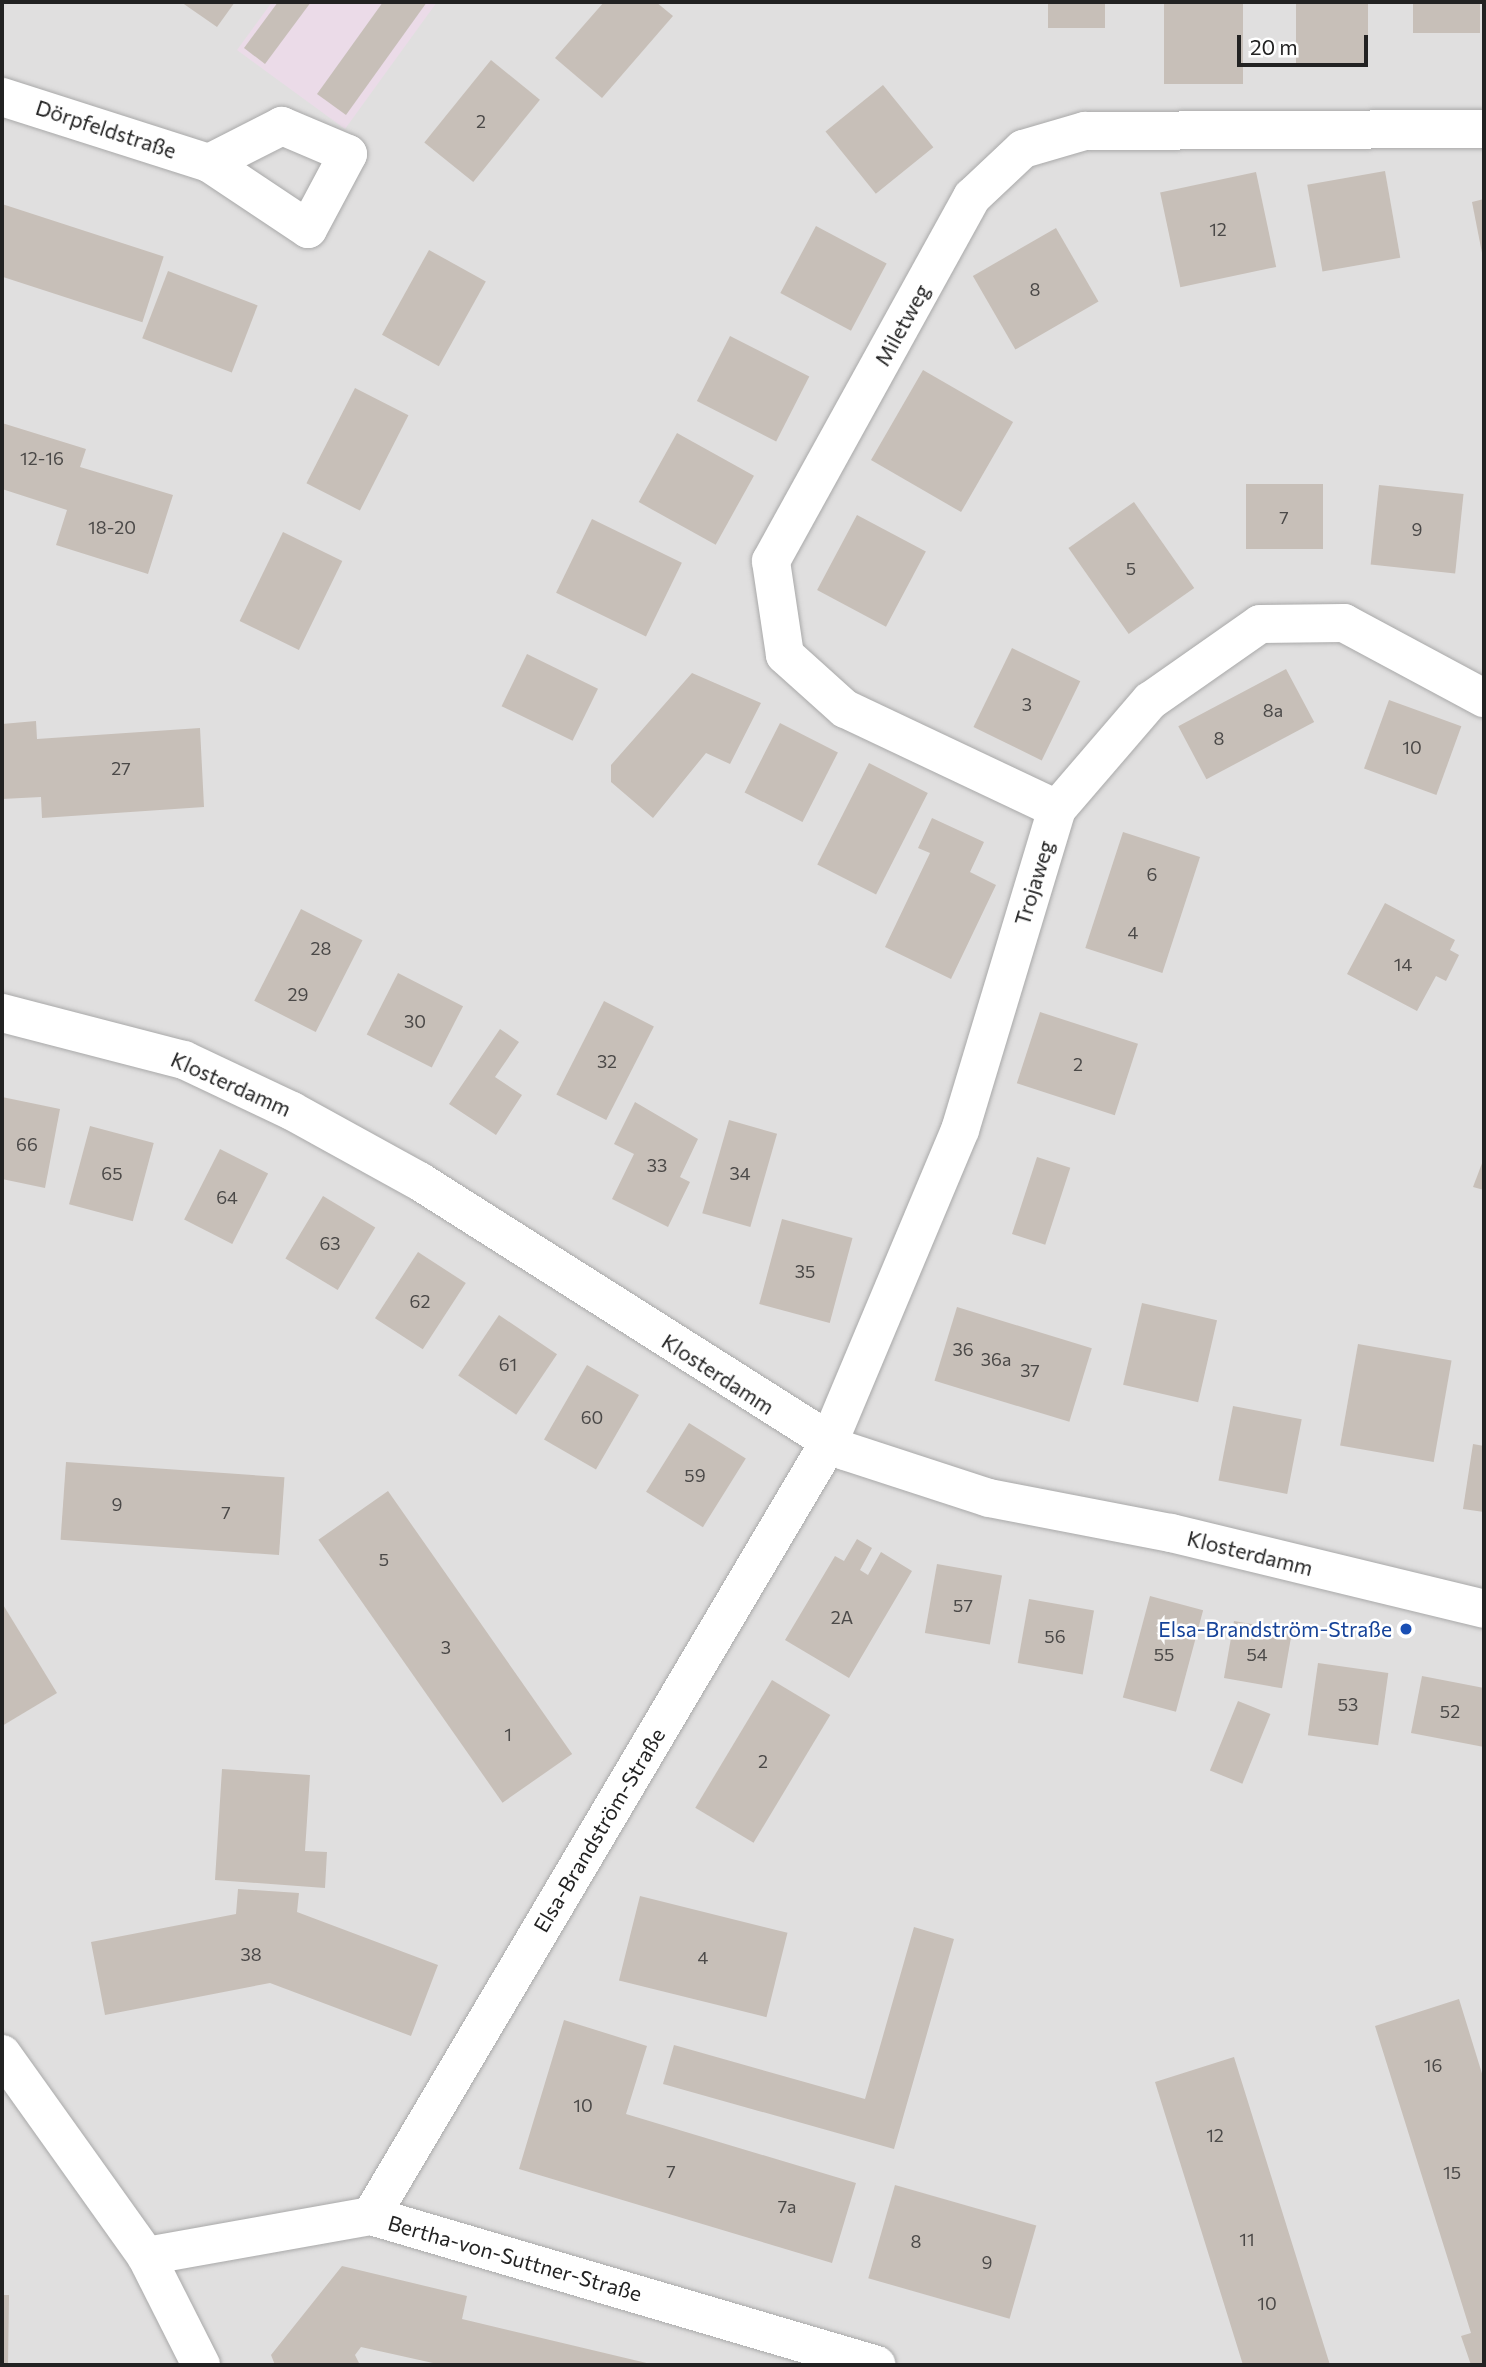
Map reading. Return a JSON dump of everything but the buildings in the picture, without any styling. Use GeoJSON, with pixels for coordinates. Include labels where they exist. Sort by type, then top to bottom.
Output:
{"type":"FeatureCollection","features":[{"type":"Feature","properties":{"kind":"street","name":"Dörpfeldstraße"},"geometry":{"type":"LineString","coordinates":[[2,97],[209,163]]}},
{"type":"Feature","properties":{"kind":"street","name":"Miletweg"},"geometry":{"type":"LineString","coordinates":[[1057,809],[845,709],[785,655],[771,561],[972,197],[1023,149],[1085,131],[1484,129]]}},
{"type":"Feature","properties":{"kind":"street","name":"Trojaweg"},"geometry":{"type":"LineString","coordinates":[[828,1444],[960,1130],[1057,809],[1150,701],[1260,624],[1344,623],[1484,698]]}},
{"type":"Feature","properties":{"kind":"street","name":"Klosterdamm"},"geometry":{"type":"LineString","coordinates":[[2,1013],[184,1060],[292,1111],[419,1181],[828,1444],[989,1498],[1171,1532],[1484,1609]]}},
{"type":"Feature","properties":{"kind":"street","name":"Elsa-Brandström-Straße"},"geometry":{"type":"LineString","coordinates":[[371,2216],[828,1444]]}},
{"type":"Feature","properties":{"kind":"street"},"geometry":{"type":"LineString","coordinates":[[2,2054],[146,2256],[201,2365]]}},
{"type":"Feature","properties":{"kind":"street","name":"Bertha-von-Suttner-Straße"},"geometry":{"type":"LineString","coordinates":[[146,2256],[371,2216],[877,2365]]}},
{"type":"Feature","properties":{"kind":"shaded area"},"geometry":{"type":"Polygon","coordinates":[[[2,2],[1484,2],[1484,2365],[2,2365],[2,2]]]}},
{"type":"Feature","properties":{"kind":"shaded area"},"geometry":{"type":"Polygon","coordinates":[[[272,2],[437,2],[345,129],[237,50],[272,2]]]}},
{"type":"Feature","properties":{"kind":"place","name":"Elsa-Brandström-Straße"},"geometry":{"type":"Point","coordinates":[1406,1629]}}]}
